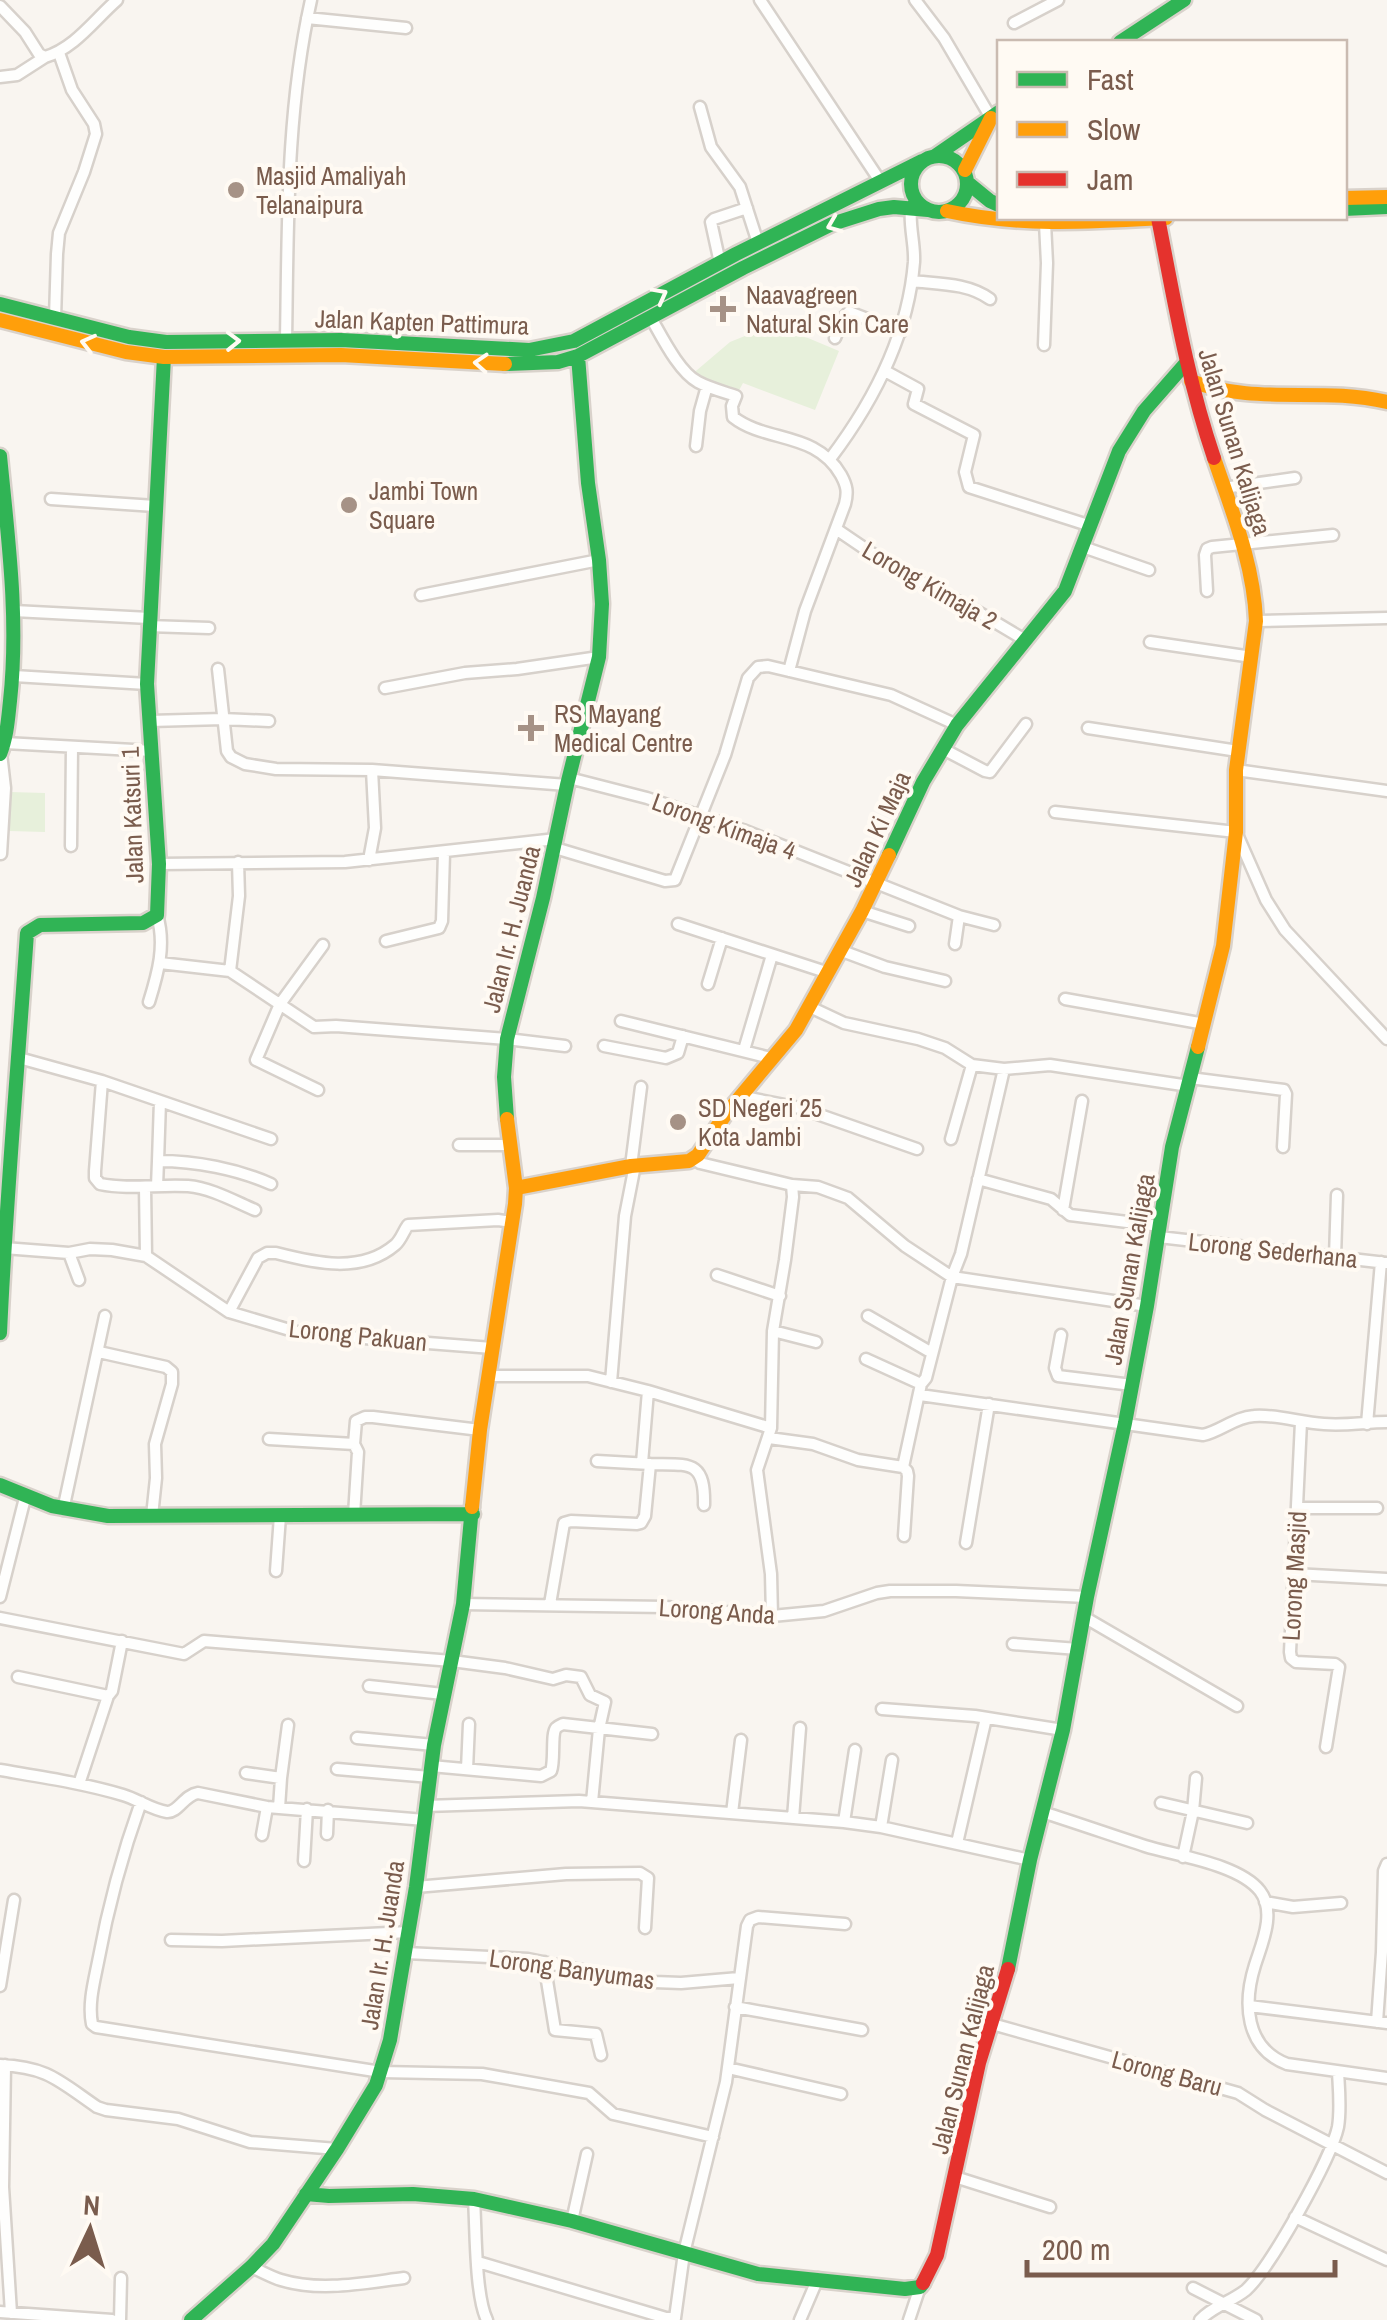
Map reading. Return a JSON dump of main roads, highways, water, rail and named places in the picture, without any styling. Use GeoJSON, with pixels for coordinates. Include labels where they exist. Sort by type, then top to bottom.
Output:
{"type":"FeatureCollection","features":[{"type":"Feature","properties":{"kind":"place","name":"Masjid Amaliyah Telanaipura"},"geometry":{"type":"Point","coordinates":[236,190]}},
{"type":"Feature","properties":{"kind":"place","name":"Naavagreen Natural Skin Care"},"geometry":{"type":"Point","coordinates":[723,309]}},
{"type":"Feature","properties":{"kind":"place","name":"Jambi Town Square"},"geometry":{"type":"Point","coordinates":[349,505]}},
{"type":"Feature","properties":{"kind":"place","name":"RS Mayang Medical Centre"},"geometry":{"type":"Point","coordinates":[531,728]}},
{"type":"Feature","properties":{"kind":"place","name":"SD Negeri 25 Kota Jambi"},"geometry":{"type":"Point","coordinates":[678,1122]}}]}
